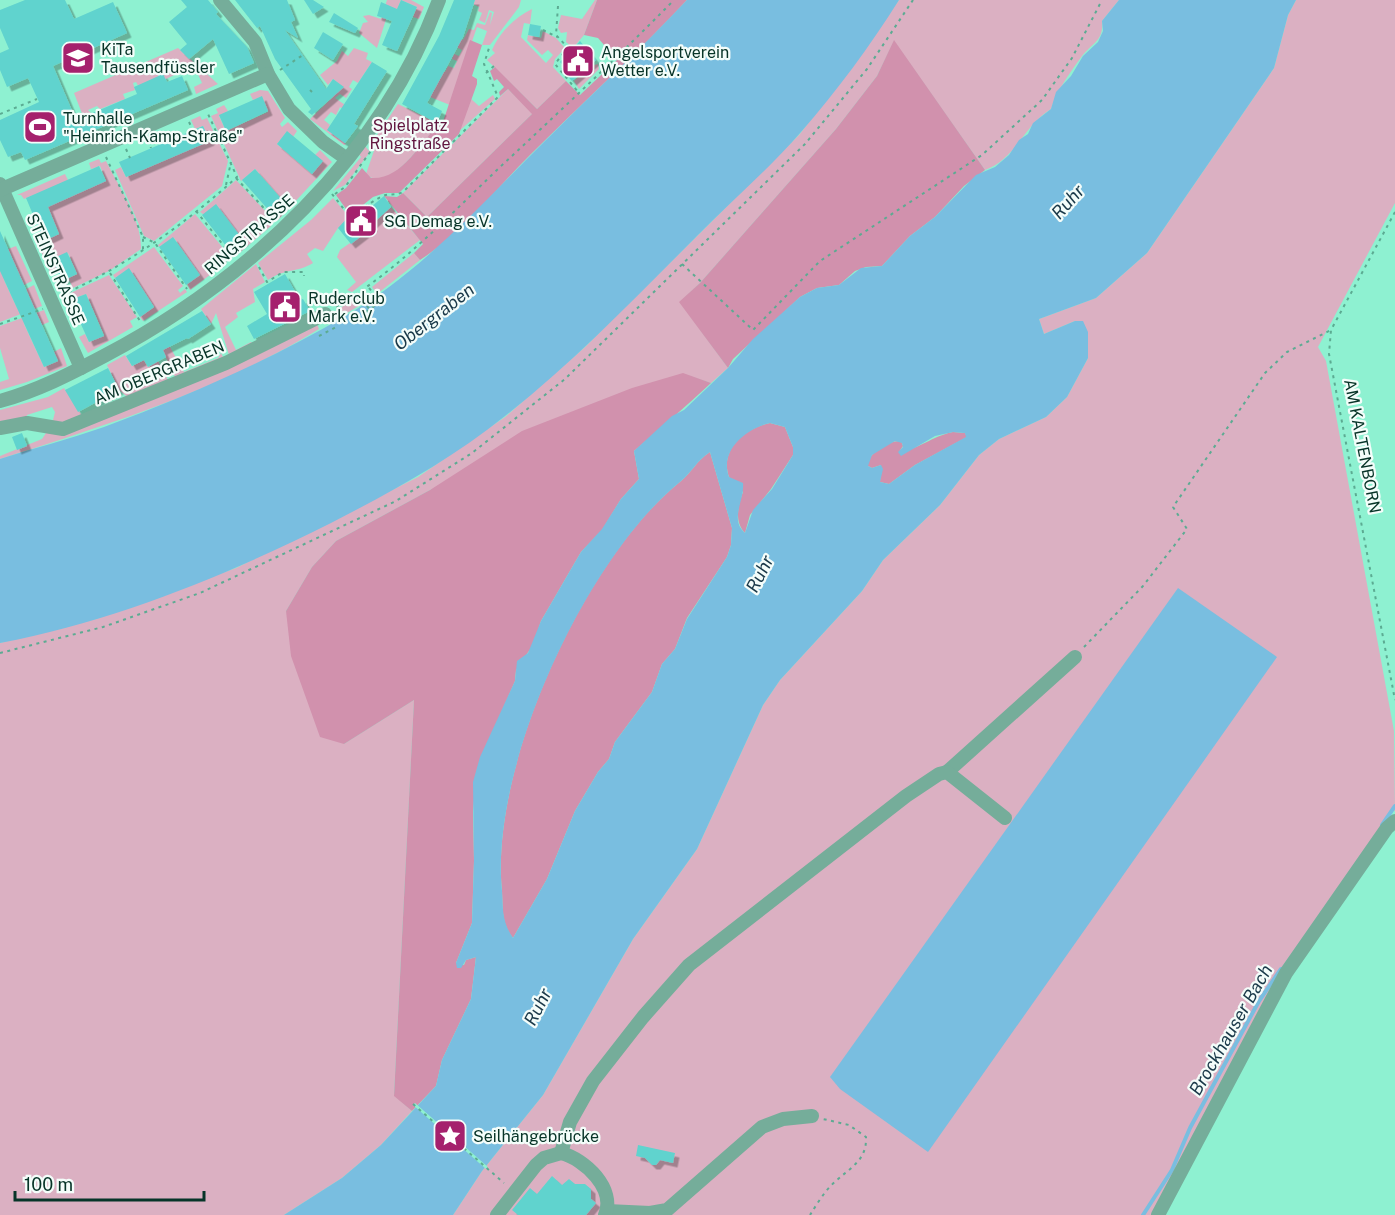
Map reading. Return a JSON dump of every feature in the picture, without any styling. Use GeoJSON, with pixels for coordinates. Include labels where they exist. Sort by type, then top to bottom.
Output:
{"type":"FeatureCollection","features":[{"type":"Feature","properties":{"kind":"street"},"geometry":{"type":"LineString","coordinates":[[220,0],[255,42],[283,102],[304,126],[347,159]]}},
{"type":"Feature","properties":{"kind":"street","name":"RINGSTRASSE"},"geometry":{"type":"LineString","coordinates":[[0,401],[30,393],[148,333],[195,301],[283,228],[325,188],[390,99],[421,44],[435,1]]}},
{"type":"Feature","properties":{"kind":"street"},"geometry":{"type":"LineString","coordinates":[[1,187],[269,76]]}},
{"type":"Feature","properties":{"kind":"street","name":"STEINSTRASSE"},"geometry":{"type":"LineString","coordinates":[[1,187],[81,368]]}},
{"type":"Feature","properties":{"kind":"street","name":"AM OBERGRABEN"},"geometry":{"type":"LineString","coordinates":[[0,428],[27,423],[63,429],[145,398],[226,363],[325,314]]}},
{"type":"Feature","properties":{"kind":"street"},"geometry":{"type":"LineString","coordinates":[[561,1153],[563,1136],[593,1081],[643,1017],[689,965],[906,796],[939,774],[947,772],[1075,657]]}},
{"type":"Feature","properties":{"kind":"street"},"geometry":{"type":"LineString","coordinates":[[947,772],[1005,819]]}},
{"type":"Feature","properties":{"kind":"street"},"geometry":{"type":"LineString","coordinates":[[1158,1215],[1286,973],[1387,828],[1395,821]]}},
{"type":"Feature","properties":{"kind":"street"},"geometry":{"type":"LineString","coordinates":[[497,1215],[513,1191],[536,1165],[544,1158],[561,1153],[582,1164],[603,1185],[608,1202],[606,1213],[650,1213],[667,1210],[762,1127],[783,1119],[812,1116]]}},
{"type":"Feature","properties":{"kind":"path"},"geometry":{"type":"LineString","coordinates":[[325,314],[369,287],[440,227],[674,0]]}},
{"type":"Feature","properties":{"kind":"path"},"geometry":{"type":"LineString","coordinates":[[0,652],[103,627],[200,593],[396,501],[472,453],[565,379],[805,144],[867,69],[913,0]]}},
{"type":"Feature","properties":{"kind":"path"},"geometry":{"type":"LineString","coordinates":[[682,264],[753,330],[820,261],[982,155],[1042,100],[1072,58],[1102,0]]}},
{"type":"Feature","properties":{"kind":"path"},"geometry":{"type":"LineString","coordinates":[[558,6],[556,25],[560,39]]}},
{"type":"Feature","properties":{"kind":"path"},"geometry":{"type":"LineString","coordinates":[[543,30],[560,39],[569,49],[555,64],[579,93]]}},
{"type":"Feature","properties":{"kind":"path"},"geometry":{"type":"LineString","coordinates":[[333,195],[348,215],[355,214],[370,202],[387,194],[397,195],[405,190],[498,97],[484,64],[489,48]]}},
{"type":"Feature","properties":{"kind":"path"},"geometry":{"type":"LineString","coordinates":[[269,76],[293,64],[303,55]]}},
{"type":"Feature","properties":{"kind":"path"},"geometry":{"type":"LineString","coordinates":[[486,73],[494,66]]}},
{"type":"Feature","properties":{"kind":"path"},"geometry":{"type":"LineString","coordinates":[[5,118],[1,113],[37,99]]}},
{"type":"Feature","properties":{"kind":"path"},"geometry":{"type":"LineString","coordinates":[[203,102],[236,178],[283,228]]}},
{"type":"Feature","properties":{"kind":"path"},"geometry":{"type":"LineString","coordinates":[[102,146],[143,237],[143,251]]}},
{"type":"Feature","properties":{"kind":"path"},"geometry":{"type":"LineString","coordinates":[[226,187],[231,162]]}},
{"type":"Feature","properties":{"kind":"path"},"geometry":{"type":"LineString","coordinates":[[0,324],[52,302],[110,273],[155,243],[236,178]]}},
{"type":"Feature","properties":{"kind":"path"},"geometry":{"type":"LineString","coordinates":[[196,211],[240,265]]}},
{"type":"Feature","properties":{"kind":"path","name":"AM KALTENBORN"},"geometry":{"type":"LineString","coordinates":[[1395,212],[1331,330],[1329,354],[1395,700]]}},
{"type":"Feature","properties":{"kind":"path"},"geometry":{"type":"LineString","coordinates":[[143,237],[155,243],[195,301]]}},
{"type":"Feature","properties":{"kind":"path"},"geometry":{"type":"LineString","coordinates":[[258,266],[267,282],[283,272],[304,272],[304,276]]}},
{"type":"Feature","properties":{"kind":"path"},"geometry":{"type":"LineString","coordinates":[[110,273],[148,333]]}},
{"type":"Feature","properties":{"kind":"path"},"geometry":{"type":"LineString","coordinates":[[358,294],[368,311],[382,301],[369,287]]}},
{"type":"Feature","properties":{"kind":"path"},"geometry":{"type":"LineString","coordinates":[[319,336],[338,326]]}},
{"type":"Feature","properties":{"kind":"path"},"geometry":{"type":"LineString","coordinates":[[1075,657],[1143,586],[1187,529],[1173,507],[1265,373],[1287,352],[1331,330]]}},
{"type":"Feature","properties":{"kind":"path"},"geometry":{"type":"LineString","coordinates":[[414,1104],[501,1181]]}},
{"type":"Feature","properties":{"kind":"path"},"geometry":{"type":"LineString","coordinates":[[810,1215],[834,1182],[853,1168],[864,1154],[866,1147],[866,1137],[849,1125],[812,1116]]}},
{"type":"Feature","properties":{"kind":"green space"},"geometry":{"type":"Polygon","coordinates":[[[387,0],[401,0],[395,15],[388,13],[377,48],[359,33],[363,23],[368,22],[363,16],[369,15],[381,19],[387,0]]]}},
{"type":"Feature","properties":{"kind":"green space"},"geometry":{"type":"Polygon","coordinates":[[[401,0],[411,0],[424,7],[419,19],[413,17],[417,7],[401,0]]]}},
{"type":"Feature","properties":{"kind":"green space"},"geometry":{"type":"Polygon","coordinates":[[[475,0],[521,0],[519,7],[490,45],[482,45],[487,31],[477,27],[450,105],[430,97],[443,71],[445,72],[448,66],[454,68],[457,61],[452,59],[454,54],[459,56],[462,50],[458,48],[452,35],[463,40],[469,29],[474,30],[477,23],[485,25],[490,12],[492,13],[490,25],[494,12],[489,10],[485,23],[479,20],[482,13],[478,11],[479,7],[473,4],[475,0]]]}},
{"type":"Feature","properties":{"kind":"green space"},"geometry":{"type":"Polygon","coordinates":[[[597,0],[584,35],[573,48],[566,42],[567,32],[561,33],[558,28],[561,15],[582,19],[597,0]]]}},
{"type":"Feature","properties":{"kind":"green space"},"geometry":{"type":"Polygon","coordinates":[[[899,0],[1119,0],[1102,21],[1099,37],[1069,75],[1051,109],[1034,124],[1005,158],[985,170],[894,41],[877,76],[836,129],[700,283],[680,302],[728,368],[711,383],[683,374],[430,490],[336,541],[312,567],[286,611],[344,744],[414,700],[394,1095],[412,1111],[381,1145],[342,1178],[284,1215],[0,1215],[0,643],[96,619],[236,568],[418,477],[505,417],[584,348],[799,135],[856,62],[899,0]]]}},
{"type":"Feature","properties":{"kind":"green space"},"geometry":{"type":"Polygon","coordinates":[[[1296,0],[1395,0],[1395,203],[1318,347],[1326,361],[1394,731],[1395,811],[1392,810],[1273,980],[1286,973],[1158,1215],[453,1215],[482,1171],[543,1095],[633,939],[697,849],[763,705],[780,680],[862,591],[883,560],[940,505],[979,455],[999,439],[1046,417],[1067,397],[1088,358],[1075,321],[1044,334],[1039,319],[1096,298],[1147,253],[1274,68],[1288,15],[1296,0]]]}},
{"type":"Feature","properties":{"kind":"green space"},"geometry":{"type":"Polygon","coordinates":[[[532,9],[530,24],[524,23],[521,37],[546,63],[553,55],[548,50],[542,55],[527,40],[528,35],[541,38],[543,31],[556,38],[565,48],[555,59],[553,67],[566,81],[537,109],[487,60],[495,53],[492,50],[508,26],[532,9]]]}},
{"type":"Feature","properties":{"kind":"green space"},"geometry":{"type":"Polygon","coordinates":[[[178,48],[218,84],[196,94],[194,87],[202,83],[196,70],[191,67],[166,79],[161,78],[158,70],[161,68],[159,64],[151,68],[153,72],[156,71],[162,82],[142,92],[136,82],[133,83],[135,90],[123,94],[125,99],[100,109],[97,106],[88,110],[91,113],[83,116],[74,93],[178,48]]]}},
{"type":"Feature","properties":{"kind":"green space"},"geometry":{"type":"Polygon","coordinates":[[[354,48],[368,53],[366,59],[372,62],[358,83],[353,80],[349,87],[352,89],[346,98],[340,94],[335,98],[351,109],[349,113],[340,107],[336,115],[331,112],[324,120],[330,125],[328,130],[346,144],[344,145],[310,119],[333,97],[339,84],[333,79],[328,85],[320,75],[337,61],[342,51],[348,56],[354,48]]]}},
{"type":"Feature","properties":{"kind":"green space"},"geometry":{"type":"Polygon","coordinates":[[[598,64],[599,69],[579,89],[574,81],[590,66],[598,64]]]}},
{"type":"Feature","properties":{"kind":"green space"},"geometry":{"type":"Polygon","coordinates":[[[508,89],[533,113],[427,217],[403,193],[508,89]]]}},
{"type":"Feature","properties":{"kind":"green space"},"geometry":{"type":"Polygon","coordinates":[[[260,90],[268,91],[285,118],[280,124],[282,127],[288,122],[297,131],[293,137],[287,132],[277,144],[312,174],[322,162],[315,155],[320,150],[332,162],[278,220],[273,214],[285,203],[255,169],[241,181],[211,116],[218,113],[216,109],[224,105],[228,111],[219,116],[226,131],[268,112],[262,97],[253,100],[250,94],[260,90]]]}},
{"type":"Feature","properties":{"kind":"green space"},"geometry":{"type":"Polygon","coordinates":[[[493,95],[495,99],[457,133],[471,99],[479,106],[493,95]]]}},
{"type":"Feature","properties":{"kind":"green space","name":"Spielplatz Ringstraße"},"geometry":{"type":"Polygon","coordinates":[[[398,104],[439,124],[406,163],[385,178],[375,179],[366,174],[376,145],[373,141],[398,104]]]}},
{"type":"Feature","properties":{"kind":"green space"},"geometry":{"type":"Polygon","coordinates":[[[200,116],[202,120],[207,118],[228,161],[222,186],[154,241],[144,236],[115,170],[121,167],[126,177],[209,141],[203,126],[195,129],[191,120],[200,116]]]}},
{"type":"Feature","properties":{"kind":"green space"},"geometry":{"type":"Polygon","coordinates":[[[364,145],[370,152],[345,185],[333,191],[361,157],[358,153],[364,145]]]}},
{"type":"Feature","properties":{"kind":"green space"},"geometry":{"type":"Polygon","coordinates":[[[99,159],[101,163],[106,161],[129,204],[138,227],[141,249],[109,271],[73,288],[68,278],[77,274],[68,253],[57,269],[50,272],[34,235],[40,232],[44,240],[59,234],[41,192],[24,199],[21,195],[17,195],[65,174],[68,180],[106,181],[100,166],[91,169],[89,163],[99,159]]]}},
{"type":"Feature","properties":{"kind":"green space"},"geometry":{"type":"Polygon","coordinates":[[[236,180],[271,217],[266,222],[271,226],[236,256],[231,251],[243,241],[200,212],[236,180]]]}},
{"type":"Feature","properties":{"kind":"green space"},"geometry":{"type":"Polygon","coordinates":[[[333,198],[345,212],[346,222],[338,228],[323,251],[315,248],[307,254],[313,263],[268,280],[258,263],[311,220],[333,198]]]}},
{"type":"Feature","properties":{"kind":"green space"},"geometry":{"type":"Polygon","coordinates":[[[391,207],[420,240],[352,292],[347,290],[356,282],[337,257],[340,250],[373,227],[371,225],[391,207]]]}},
{"type":"Feature","properties":{"kind":"green space"},"geometry":{"type":"Polygon","coordinates":[[[195,214],[228,254],[223,258],[227,262],[190,290],[187,284],[199,275],[174,238],[159,247],[158,245],[195,214]]]}},
{"type":"Feature","properties":{"kind":"green space"},"geometry":{"type":"Polygon","coordinates":[[[16,246],[32,281],[24,285],[4,280],[17,308],[31,302],[26,289],[34,285],[42,306],[0,322],[0,263],[12,258],[8,249],[16,246]]]}},
{"type":"Feature","properties":{"kind":"green space"},"geometry":{"type":"Polygon","coordinates":[[[154,247],[183,286],[178,290],[180,293],[185,289],[187,292],[143,321],[140,317],[154,307],[129,269],[115,278],[113,275],[154,247]]]}},
{"type":"Feature","properties":{"kind":"green space"},"geometry":{"type":"Polygon","coordinates":[[[414,253],[420,260],[377,294],[372,287],[414,253]]]}},
{"type":"Feature","properties":{"kind":"green space"},"geometry":{"type":"Polygon","coordinates":[[[256,264],[265,282],[253,289],[255,302],[236,313],[238,317],[225,327],[236,350],[251,342],[254,345],[229,355],[216,313],[211,324],[201,309],[256,264]]]}},
{"type":"Feature","properties":{"kind":"green space"},"geometry":{"type":"Polygon","coordinates":[[[109,275],[137,317],[130,321],[133,327],[88,353],[79,337],[85,334],[89,342],[104,335],[86,294],[70,300],[74,309],[68,312],[62,297],[109,275]]]}},
{"type":"Feature","properties":{"kind":"green space"},"geometry":{"type":"Polygon","coordinates":[[[357,297],[362,304],[332,322],[328,316],[357,297]]]}},
{"type":"Feature","properties":{"kind":"green space"},"geometry":{"type":"Polygon","coordinates":[[[44,310],[49,322],[42,325],[39,318],[24,324],[44,367],[58,361],[54,352],[61,348],[67,366],[0,390],[0,382],[9,379],[0,348],[0,326],[44,310]]]}},
{"type":"Feature","properties":{"kind":"green space"},"geometry":{"type":"Polygon","coordinates":[[[316,322],[319,329],[281,351],[203,388],[123,419],[0,459],[0,456],[42,439],[46,433],[316,322]]]}},
{"type":"Feature","properties":{"kind":"green space"},"geometry":{"type":"Polygon","coordinates":[[[159,343],[170,347],[184,372],[218,358],[221,353],[223,357],[175,377],[159,343]]]}},
{"type":"Feature","properties":{"kind":"green space"},"geometry":{"type":"Polygon","coordinates":[[[125,355],[132,366],[144,360],[148,367],[158,361],[169,382],[131,400],[119,390],[107,365],[125,355]]]}},
{"type":"Feature","properties":{"kind":"green space"},"geometry":{"type":"Polygon","coordinates":[[[64,388],[83,417],[64,425],[52,424],[55,412],[52,407],[27,415],[27,419],[0,427],[0,410],[48,397],[64,388]]]}},
{"type":"Feature","properties":{"kind":"shaded area"},"geometry":{"type":"Polygon","coordinates":[[[597,0],[687,0],[530,155],[464,224],[420,260],[414,253],[423,244],[384,196],[397,197],[403,193],[427,217],[532,114],[508,89],[500,96],[499,92],[504,87],[497,79],[494,81],[490,71],[495,67],[537,109],[566,81],[580,95],[617,60],[598,38],[584,35],[597,0]]]}},
{"type":"Feature","properties":{"kind":"shaded area"},"geometry":{"type":"Polygon","coordinates":[[[470,40],[482,45],[472,76],[477,79],[477,84],[459,134],[399,193],[385,193],[373,197],[353,213],[346,209],[336,195],[346,188],[362,168],[371,178],[392,173],[409,159],[439,124],[442,125],[470,40]]]}},
{"type":"Feature","properties":{"kind":"shaded area"},"geometry":{"type":"Polygon","coordinates":[[[894,40],[985,170],[964,186],[935,217],[910,236],[882,266],[866,267],[855,271],[839,285],[817,288],[800,297],[733,359],[728,368],[679,302],[700,283],[836,129],[877,76],[894,40]]]}},
{"type":"Feature","properties":{"kind":"shaded area"},"geometry":{"type":"Polygon","coordinates":[[[683,373],[711,383],[634,451],[639,479],[621,499],[602,530],[581,552],[541,621],[533,645],[516,670],[515,681],[477,769],[473,811],[472,923],[456,963],[464,965],[466,960],[476,957],[471,999],[442,1060],[436,1086],[412,1111],[394,1096],[414,700],[344,744],[320,737],[291,656],[286,611],[312,567],[336,541],[430,490],[522,431],[632,388],[683,373]]]}},
{"type":"Feature","properties":{"kind":"shaded area"},"geometry":{"type":"Polygon","coordinates":[[[770,423],[785,427],[793,447],[793,455],[771,489],[750,515],[745,533],[738,519],[743,492],[729,477],[728,457],[731,449],[744,435],[770,423]]]}},
{"type":"Feature","properties":{"kind":"shaded area"},"geometry":{"type":"Polygon","coordinates":[[[953,432],[965,433],[967,437],[915,465],[889,484],[880,482],[881,465],[872,468],[868,466],[875,452],[896,441],[901,441],[903,446],[899,452],[906,451],[953,432]]]}},
{"type":"Feature","properties":{"kind":"shaded area"},"geometry":{"type":"Polygon","coordinates":[[[710,452],[732,528],[731,545],[727,557],[687,618],[675,649],[662,664],[652,692],[615,742],[609,759],[598,772],[575,811],[547,879],[513,938],[506,927],[503,916],[502,841],[511,786],[528,727],[551,668],[579,612],[611,560],[645,515],[710,452]]]}},
{"type":"Feature","properties":{"kind":"water","name":"Obergraben"},"geometry":{"type":"Polygon","coordinates":[[[687,0],[899,0],[840,84],[776,159],[627,307],[579,352],[485,432],[421,474],[376,499],[251,561],[128,609],[0,643],[0,459],[104,427],[195,391],[285,349],[371,300],[450,236],[687,0]]]}},
{"type":"Feature","properties":{"kind":"water","name":"Ruhr"},"geometry":{"type":"Polygon","coordinates":[[[1119,0],[1296,0],[1288,15],[1274,68],[1147,253],[1096,298],[1039,319],[1044,334],[1075,321],[1083,321],[1088,332],[1088,358],[1067,397],[1046,417],[999,439],[979,455],[940,505],[883,560],[862,591],[780,680],[763,705],[697,849],[633,939],[543,1095],[482,1171],[453,1215],[284,1215],[342,1178],[381,1145],[436,1086],[442,1060],[471,999],[476,957],[466,960],[461,968],[457,968],[456,963],[472,923],[473,782],[480,757],[515,681],[517,661],[528,653],[541,621],[581,552],[602,529],[621,499],[639,479],[634,451],[672,416],[684,410],[728,368],[753,339],[800,297],[817,288],[839,285],[861,268],[882,266],[910,236],[935,217],[976,175],[995,167],[1009,155],[1019,140],[1028,134],[1033,123],[1051,109],[1056,92],[1071,76],[1083,56],[1098,42],[1103,31],[1102,21],[1119,0]],[[770,423],[744,435],[732,449],[728,458],[729,477],[743,483],[738,522],[745,533],[753,510],[772,489],[793,455],[793,447],[785,427],[770,423]],[[953,432],[935,436],[901,456],[898,452],[903,447],[902,443],[895,441],[872,455],[868,466],[872,468],[881,465],[883,469],[880,482],[889,484],[915,465],[966,437],[965,433],[953,432]],[[710,452],[646,515],[611,560],[579,612],[551,668],[528,727],[511,786],[502,841],[503,910],[505,921],[513,938],[547,879],[575,811],[598,772],[609,759],[615,742],[652,692],[662,664],[675,649],[687,619],[727,557],[731,545],[732,528],[710,452]]]}},
{"type":"Feature","properties":{"kind":"water"},"geometry":{"type":"Polygon","coordinates":[[[1178,588],[1277,657],[928,1152],[840,1089],[830,1077],[1178,588]]]}},
{"type":"Feature","properties":{"kind":"pier"},"geometry":{"type":"Polygon","coordinates":[[[415,1103],[488,1167],[486,1169],[413,1105],[415,1103]]]}},
{"type":"Feature","properties":{"kind":"building"},"geometry":{"type":"Polygon","coordinates":[[[25,0],[65,0],[74,19],[113,2],[127,33],[53,66],[76,120],[137,94],[134,87],[163,74],[167,82],[182,76],[188,90],[25,160],[21,152],[8,157],[0,140],[0,120],[39,102],[28,78],[7,87],[0,70],[0,53],[9,49],[0,28],[0,10],[25,0]]]}},
{"type":"Feature","properties":{"kind":"building"},"geometry":{"type":"Polygon","coordinates":[[[181,0],[208,0],[218,12],[216,14],[247,47],[254,63],[229,74],[213,39],[189,59],[180,50],[187,44],[169,22],[187,7],[181,0]]]}},
{"type":"Feature","properties":{"kind":"building"},"geometry":{"type":"Polygon","coordinates":[[[235,0],[287,0],[295,20],[291,22],[298,38],[285,30],[326,89],[333,79],[344,87],[312,115],[308,112],[311,109],[275,59],[260,26],[257,28],[235,0]]]}},
{"type":"Feature","properties":{"kind":"building"},"geometry":{"type":"Polygon","coordinates":[[[304,0],[313,0],[324,7],[313,14],[304,0]]]}},
{"type":"Feature","properties":{"kind":"building"},"geometry":{"type":"Polygon","coordinates":[[[401,0],[417,7],[397,51],[382,45],[392,21],[377,16],[381,2],[397,9],[401,0]]]}},
{"type":"Feature","properties":{"kind":"building"},"geometry":{"type":"Polygon","coordinates":[[[454,0],[475,0],[463,37],[427,103],[442,111],[437,123],[402,104],[439,36],[454,0]]]}},
{"type":"Feature","properties":{"kind":"building"},"geometry":{"type":"Polygon","coordinates":[[[334,13],[358,28],[355,33],[329,22],[334,13]]]}},
{"type":"Feature","properties":{"kind":"building"},"geometry":{"type":"Polygon","coordinates":[[[530,24],[541,26],[539,37],[528,35],[530,24]]]}},
{"type":"Feature","properties":{"kind":"building"},"geometry":{"type":"Polygon","coordinates":[[[323,32],[343,44],[333,60],[314,48],[323,32]]]}},
{"type":"Feature","properties":{"kind":"building","name":"Angelsportverein Wetter e.V."},"geometry":{"type":"Polygon","coordinates":[[[580,41],[596,60],[572,81],[561,69],[564,66],[560,62],[580,41]]]}},
{"type":"Feature","properties":{"kind":"building"},"geometry":{"type":"Polygon","coordinates":[[[372,62],[387,71],[354,124],[358,126],[345,143],[327,130],[372,62]]]}},
{"type":"Feature","properties":{"kind":"building"},"geometry":{"type":"Polygon","coordinates":[[[262,96],[268,111],[226,131],[219,115],[262,96]]]}},
{"type":"Feature","properties":{"kind":"building"},"geometry":{"type":"Polygon","coordinates":[[[203,126],[210,141],[126,177],[119,162],[203,126]]]}},
{"type":"Feature","properties":{"kind":"building"},"geometry":{"type":"Polygon","coordinates":[[[287,131],[323,161],[312,174],[277,144],[287,131]]]}},
{"type":"Feature","properties":{"kind":"building"},"geometry":{"type":"Polygon","coordinates":[[[99,166],[106,181],[48,207],[59,234],[44,241],[26,198],[99,166]]]}},
{"type":"Feature","properties":{"kind":"building"},"geometry":{"type":"Polygon","coordinates":[[[255,169],[285,203],[273,215],[242,180],[255,169]]]}},
{"type":"Feature","properties":{"kind":"building","name":"SG Demag e.V."},"geometry":{"type":"Polygon","coordinates":[[[384,196],[391,207],[371,225],[373,227],[351,244],[338,228],[349,216],[369,204],[371,207],[384,196]]]}},
{"type":"Feature","properties":{"kind":"building"},"geometry":{"type":"Polygon","coordinates":[[[216,204],[244,241],[230,251],[202,215],[216,204]]]}},
{"type":"Feature","properties":{"kind":"building"},"geometry":{"type":"Polygon","coordinates":[[[0,231],[58,361],[44,367],[0,271],[0,231]]]}},
{"type":"Feature","properties":{"kind":"building"},"geometry":{"type":"Polygon","coordinates":[[[173,237],[200,275],[186,285],[159,247],[173,237]]]}},
{"type":"Feature","properties":{"kind":"building"},"geometry":{"type":"Polygon","coordinates":[[[67,252],[77,274],[62,281],[52,259],[67,252]]]}},
{"type":"Feature","properties":{"kind":"building"},"geometry":{"type":"Polygon","coordinates":[[[129,268],[154,307],[140,317],[115,278],[129,268]]]}},
{"type":"Feature","properties":{"kind":"building","name":"Ruderclub Mark e.V."},"geometry":{"type":"Polygon","coordinates":[[[285,274],[300,300],[303,299],[310,311],[254,339],[247,326],[267,314],[254,292],[285,274]]]}},
{"type":"Feature","properties":{"kind":"building"},"geometry":{"type":"Polygon","coordinates":[[[86,294],[104,336],[89,342],[70,300],[86,294]]]}},
{"type":"Feature","properties":{"kind":"building"},"geometry":{"type":"Polygon","coordinates":[[[202,311],[211,324],[188,339],[163,350],[166,357],[148,367],[144,360],[132,366],[126,356],[202,311]]]}},
{"type":"Feature","properties":{"kind":"building"},"geometry":{"type":"Polygon","coordinates":[[[108,368],[119,390],[78,412],[65,390],[108,368]]]}},
{"type":"Feature","properties":{"kind":"building"},"geometry":{"type":"Polygon","coordinates":[[[22,433],[27,446],[17,450],[12,437],[22,433]]]}},
{"type":"Feature","properties":{"kind":"building"},"geometry":{"type":"Polygon","coordinates":[[[638,1145],[675,1153],[673,1163],[660,1160],[656,1165],[652,1165],[645,1158],[636,1156],[638,1145]]]}},
{"type":"Feature","properties":{"kind":"building"},"geometry":{"type":"Polygon","coordinates":[[[552,1176],[562,1185],[569,1179],[575,1184],[585,1184],[591,1189],[591,1199],[596,1203],[586,1215],[518,1215],[512,1210],[530,1188],[537,1194],[552,1176]]]}},
{"type":"Feature","properties":{"kind":"waterway","name":"Brockhauser Bach"},"geometry":{"type":"LineString","coordinates":[[1382,825],[1395,806]]}},
{"type":"Feature","properties":{"kind":"waterway","name":"Brockhauser Bach"},"geometry":{"type":"LineString","coordinates":[[1143,1215],[1172,1170],[1190,1128],[1259,1001],[1281,969]]}},
{"type":"Feature","properties":{"kind":"place","name":"KiTa Tausendfüssler"},"geometry":{"type":"Point","coordinates":[78,58]}},
{"type":"Feature","properties":{"kind":"place","name":"Angelsportverein Wetter e.V."},"geometry":{"type":"Point","coordinates":[578,61]}},
{"type":"Feature","properties":{"kind":"place","name":"Turnhalle \"Heinrich-Kamp-Straße\""},"geometry":{"type":"Point","coordinates":[40,127]}},
{"type":"Feature","properties":{"kind":"place","name":"SG Demag e.V."},"geometry":{"type":"Point","coordinates":[361,221]}},
{"type":"Feature","properties":{"kind":"place","name":"Ruderclub Mark e.V."},"geometry":{"type":"Point","coordinates":[285,307]}},
{"type":"Feature","properties":{"kind":"place","name":"Seilhängebrücke"},"geometry":{"type":"Point","coordinates":[450,1136]}}]}
